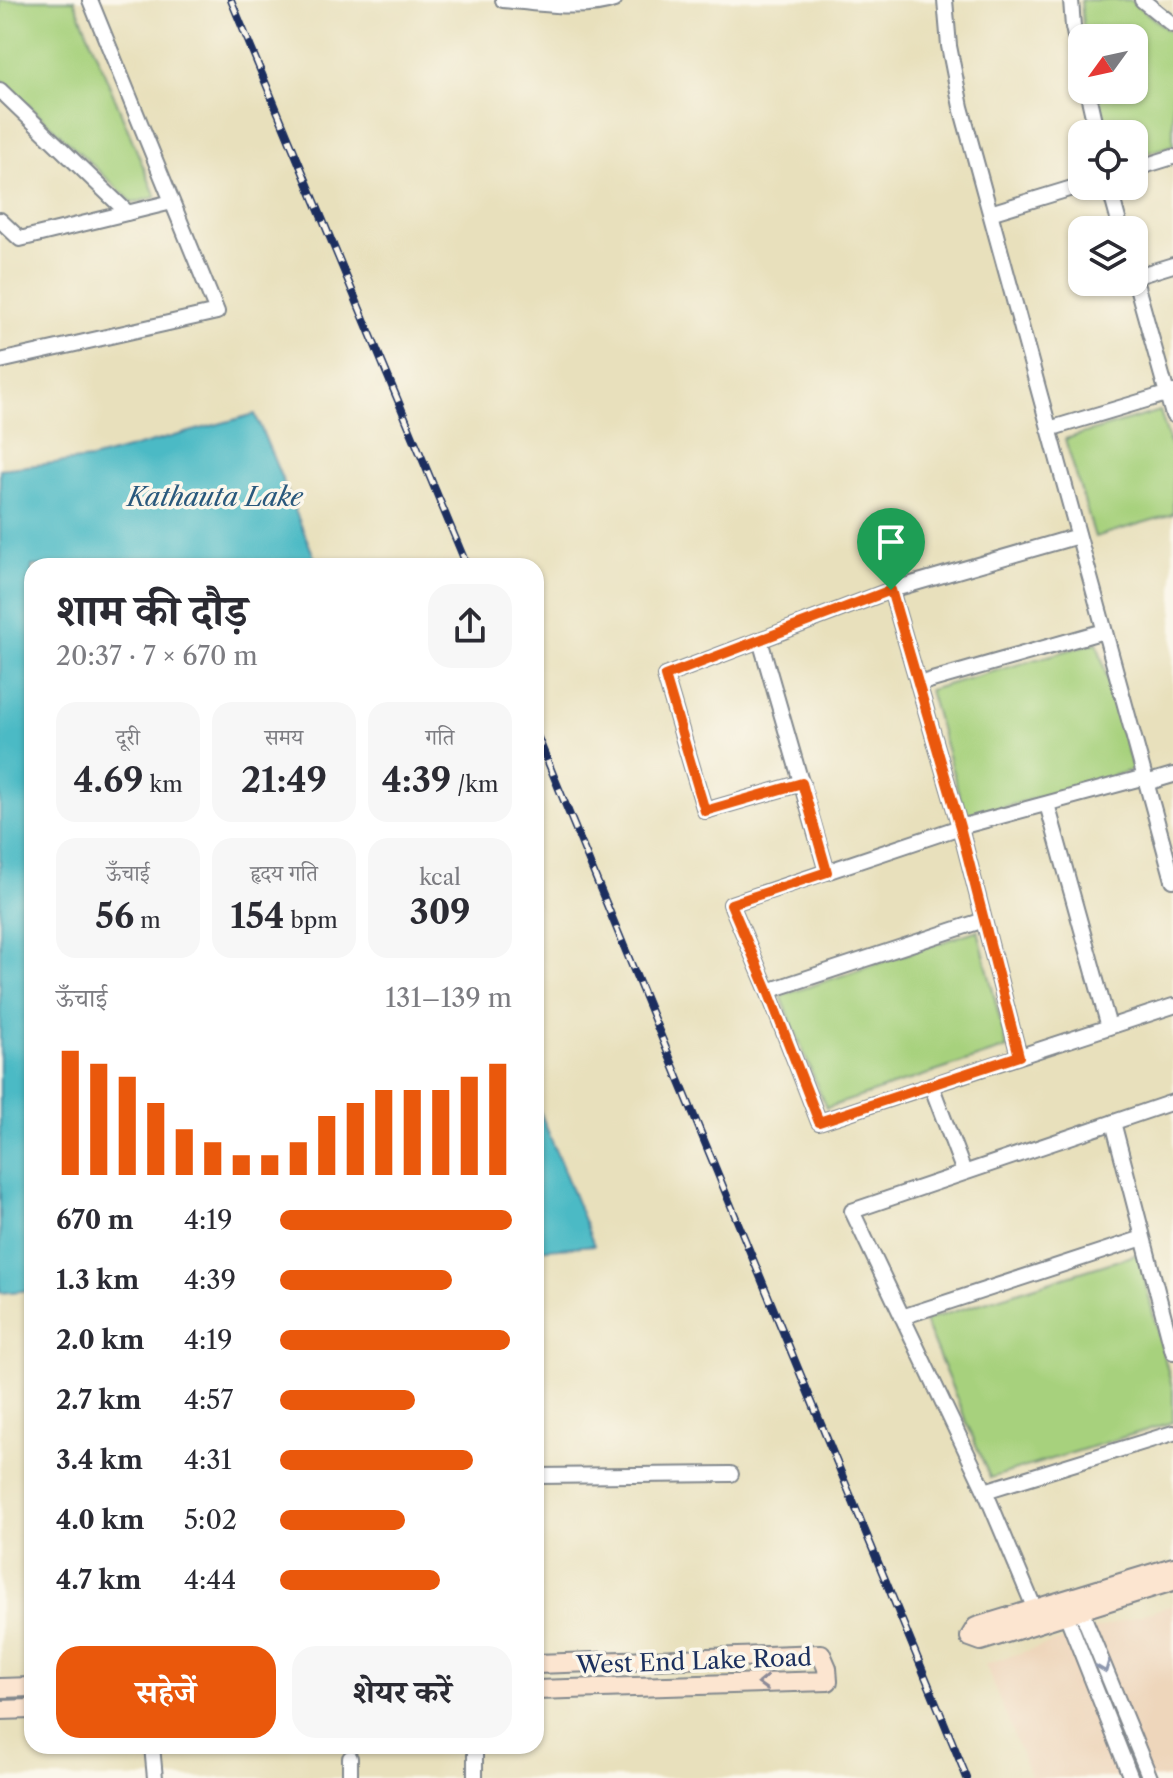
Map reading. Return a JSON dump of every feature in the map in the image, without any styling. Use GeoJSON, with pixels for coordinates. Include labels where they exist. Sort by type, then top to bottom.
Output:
{"type":"FeatureCollection","features":[{"type":"Feature","properties":{"kind":"street"},"geometry":{"type":"LineString","coordinates":[[0,361],[217,312],[90,0]]}},
{"type":"Feature","properties":{"kind":"street"},"geometry":{"type":"LineString","coordinates":[[503,0],[560,5],[604,4],[614,0]]}},
{"type":"Feature","properties":{"kind":"street"},"geometry":{"type":"LineString","coordinates":[[945,0],[949,46],[961,107],[1173,880]]}},
{"type":"Feature","properties":{"kind":"street"},"geometry":{"type":"LineString","coordinates":[[1071,0],[1073,24]]}},
{"type":"Feature","properties":{"kind":"street"},"geometry":{"type":"LineString","coordinates":[[1142,0],[1173,25]]}},
{"type":"Feature","properties":{"kind":"street"},"geometry":{"type":"LineString","coordinates":[[0,90],[128,213]]}},
{"type":"Feature","properties":{"kind":"street"},"geometry":{"type":"LineString","coordinates":[[1148,165],[1173,157]]}},
{"type":"Feature","properties":{"kind":"street"},"geometry":{"type":"LineString","coordinates":[[990,213],[1068,189]]}},
{"type":"Feature","properties":{"kind":"street"},"geometry":{"type":"LineString","coordinates":[[0,220],[20,239],[172,202]]}},
{"type":"Feature","properties":{"kind":"street"},"geometry":{"type":"LineString","coordinates":[[1148,272],[1173,265]]}},
{"type":"Feature","properties":{"kind":"street"},"geometry":{"type":"LineString","coordinates":[[1140,296],[1170,392],[1173,415]]}},
{"type":"Feature","properties":{"kind":"street"},"geometry":{"type":"LineString","coordinates":[[1049,429],[1170,392]]}},
{"type":"Feature","properties":{"kind":"street"},"geometry":{"type":"LineString","coordinates":[[802,783],[705,811],[665,676],[891,590],[1078,536]]}},
{"type":"Feature","properties":{"kind":"street"},"geometry":{"type":"LineString","coordinates":[[891,590],[960,827],[1019,1056]]}},
{"type":"Feature","properties":{"kind":"street"},"geometry":{"type":"LineString","coordinates":[[918,684],[1104,631]]}},
{"type":"Feature","properties":{"kind":"street"},"geometry":{"type":"LineString","coordinates":[[760,640],[827,872]]}},
{"type":"Feature","properties":{"kind":"street"},"geometry":{"type":"LineString","coordinates":[[1173,775],[960,827],[731,904],[819,1122],[1173,1006]]}},
{"type":"Feature","properties":{"kind":"street"},"geometry":{"type":"LineString","coordinates":[[1047,804],[1109,1027]]}},
{"type":"Feature","properties":{"kind":"street"},"geometry":{"type":"LineString","coordinates":[[768,991],[984,920]]}},
{"type":"Feature","properties":{"kind":"street"},"geometry":{"type":"LineString","coordinates":[[931,1085],[964,1172]]}},
{"type":"Feature","properties":{"kind":"street"},"geometry":{"type":"LineString","coordinates":[[1173,1102],[852,1211],[985,1491],[1037,1616],[1173,1581]]}},
{"type":"Feature","properties":{"kind":"street"},"geometry":{"type":"LineString","coordinates":[[1113,1122],[1173,1352]]}},
{"type":"Feature","properties":{"kind":"street"},"geometry":{"type":"LineString","coordinates":[[902,1317],[1143,1238]]}},
{"type":"Feature","properties":{"kind":"street"},"geometry":{"type":"LineString","coordinates":[[985,1491],[1173,1433]]}},
{"type":"Feature","properties":{"kind":"street"},"geometry":{"type":"LineString","coordinates":[[544,1476],[731,1474]]}},
{"type":"Feature","properties":{"kind":"street"},"geometry":{"type":"LineString","coordinates":[[1072,1608],[1173,1567]]}},
{"type":"Feature","properties":{"kind":"street"},"geometry":{"type":"LineString","coordinates":[[1072,1608],[1131,1778]]}},
{"type":"Feature","properties":{"kind":"street"},"geometry":{"type":"LineString","coordinates":[[1072,1608],[1150,1778]]}},
{"type":"Feature","properties":{"kind":"street","name":"West End Lake Road"},"geometry":{"type":"LineString","coordinates":[[544,1664],[821,1654],[828,1681],[544,1690]]}},
{"type":"Feature","properties":{"kind":"street"},"geometry":{"type":"LineString","coordinates":[[0,1688],[24,1687]]}},
{"type":"Feature","properties":{"kind":"street"},"geometry":{"type":"LineString","coordinates":[[0,1710],[24,1709]]}},
{"type":"Feature","properties":{"kind":"street"},"geometry":{"type":"LineString","coordinates":[[153,1754],[155,1778]]}},
{"type":"Feature","properties":{"kind":"street"},"geometry":{"type":"LineString","coordinates":[[475,1754],[475,1778]]}},
{"type":"Feature","properties":{"kind":"street"},"geometry":{"type":"LineString","coordinates":[[350,1758],[350,1778]]}},
{"type":"Feature","properties":{"kind":"shaded area"},"geometry":{"type":"Polygon","coordinates":[[[1173,1605],[1173,1778],[1031,1778],[985,1664],[1173,1605]]]}},
{"type":"Feature","properties":{"kind":"green space"},"geometry":{"type":"Polygon","coordinates":[[[0,0],[74,0],[156,197],[133,203],[0,78],[0,0]]]}},
{"type":"Feature","properties":{"kind":"green space"},"geometry":{"type":"Polygon","coordinates":[[[1081,0],[1130,0],[1173,34],[1173,145],[1148,153],[1148,120],[1104,120],[1100,104],[1148,104],[1148,24],[1083,24],[1081,0]]]}},
{"type":"Feature","properties":{"kind":"green space"},"geometry":{"type":"Polygon","coordinates":[[[1160,411],[1173,454],[1173,514],[1095,537],[1065,439],[1160,411]]]}},
{"type":"Feature","properties":{"kind":"green space"},"geometry":{"type":"Polygon","coordinates":[[[1097,642],[1133,770],[966,818],[929,690],[1097,642]]]}},
{"type":"Feature","properties":{"kind":"green space"},"geometry":{"type":"Polygon","coordinates":[[[978,930],[1007,1048],[826,1108],[781,996],[978,930]]]}},
{"type":"Feature","properties":{"kind":"green space"},"geometry":{"type":"Polygon","coordinates":[[[1138,1254],[1173,1391],[1173,1422],[990,1478],[924,1321],[1138,1254]]]}},
{"type":"Feature","properties":{"kind":"water","name":"Kathauta Lake"},"geometry":{"type":"Polygon","coordinates":[[[255,414],[315,558],[24,558],[24,1291],[0,1293],[0,469],[91,459],[255,414]]]}},
{"type":"Feature","properties":{"kind":"water"},"geometry":{"type":"Polygon","coordinates":[[[544,1122],[594,1245],[544,1249],[544,1122]]]}},
{"type":"Feature","properties":{"kind":"railway"},"geometry":{"type":"LineString","coordinates":[[231,0],[464,558]]}},
{"type":"Feature","properties":{"kind":"railway"},"geometry":{"type":"LineString","coordinates":[[544,752],[967,1778]]}},
{"type":"Feature","properties":{"kind":"route"},"geometry":{"type":"LineString","coordinates":[[891,590],[960,827],[1019,1056],[819,1122],[731,904],[827,872],[802,783],[705,811],[665,676],[891,590]]}}]}
